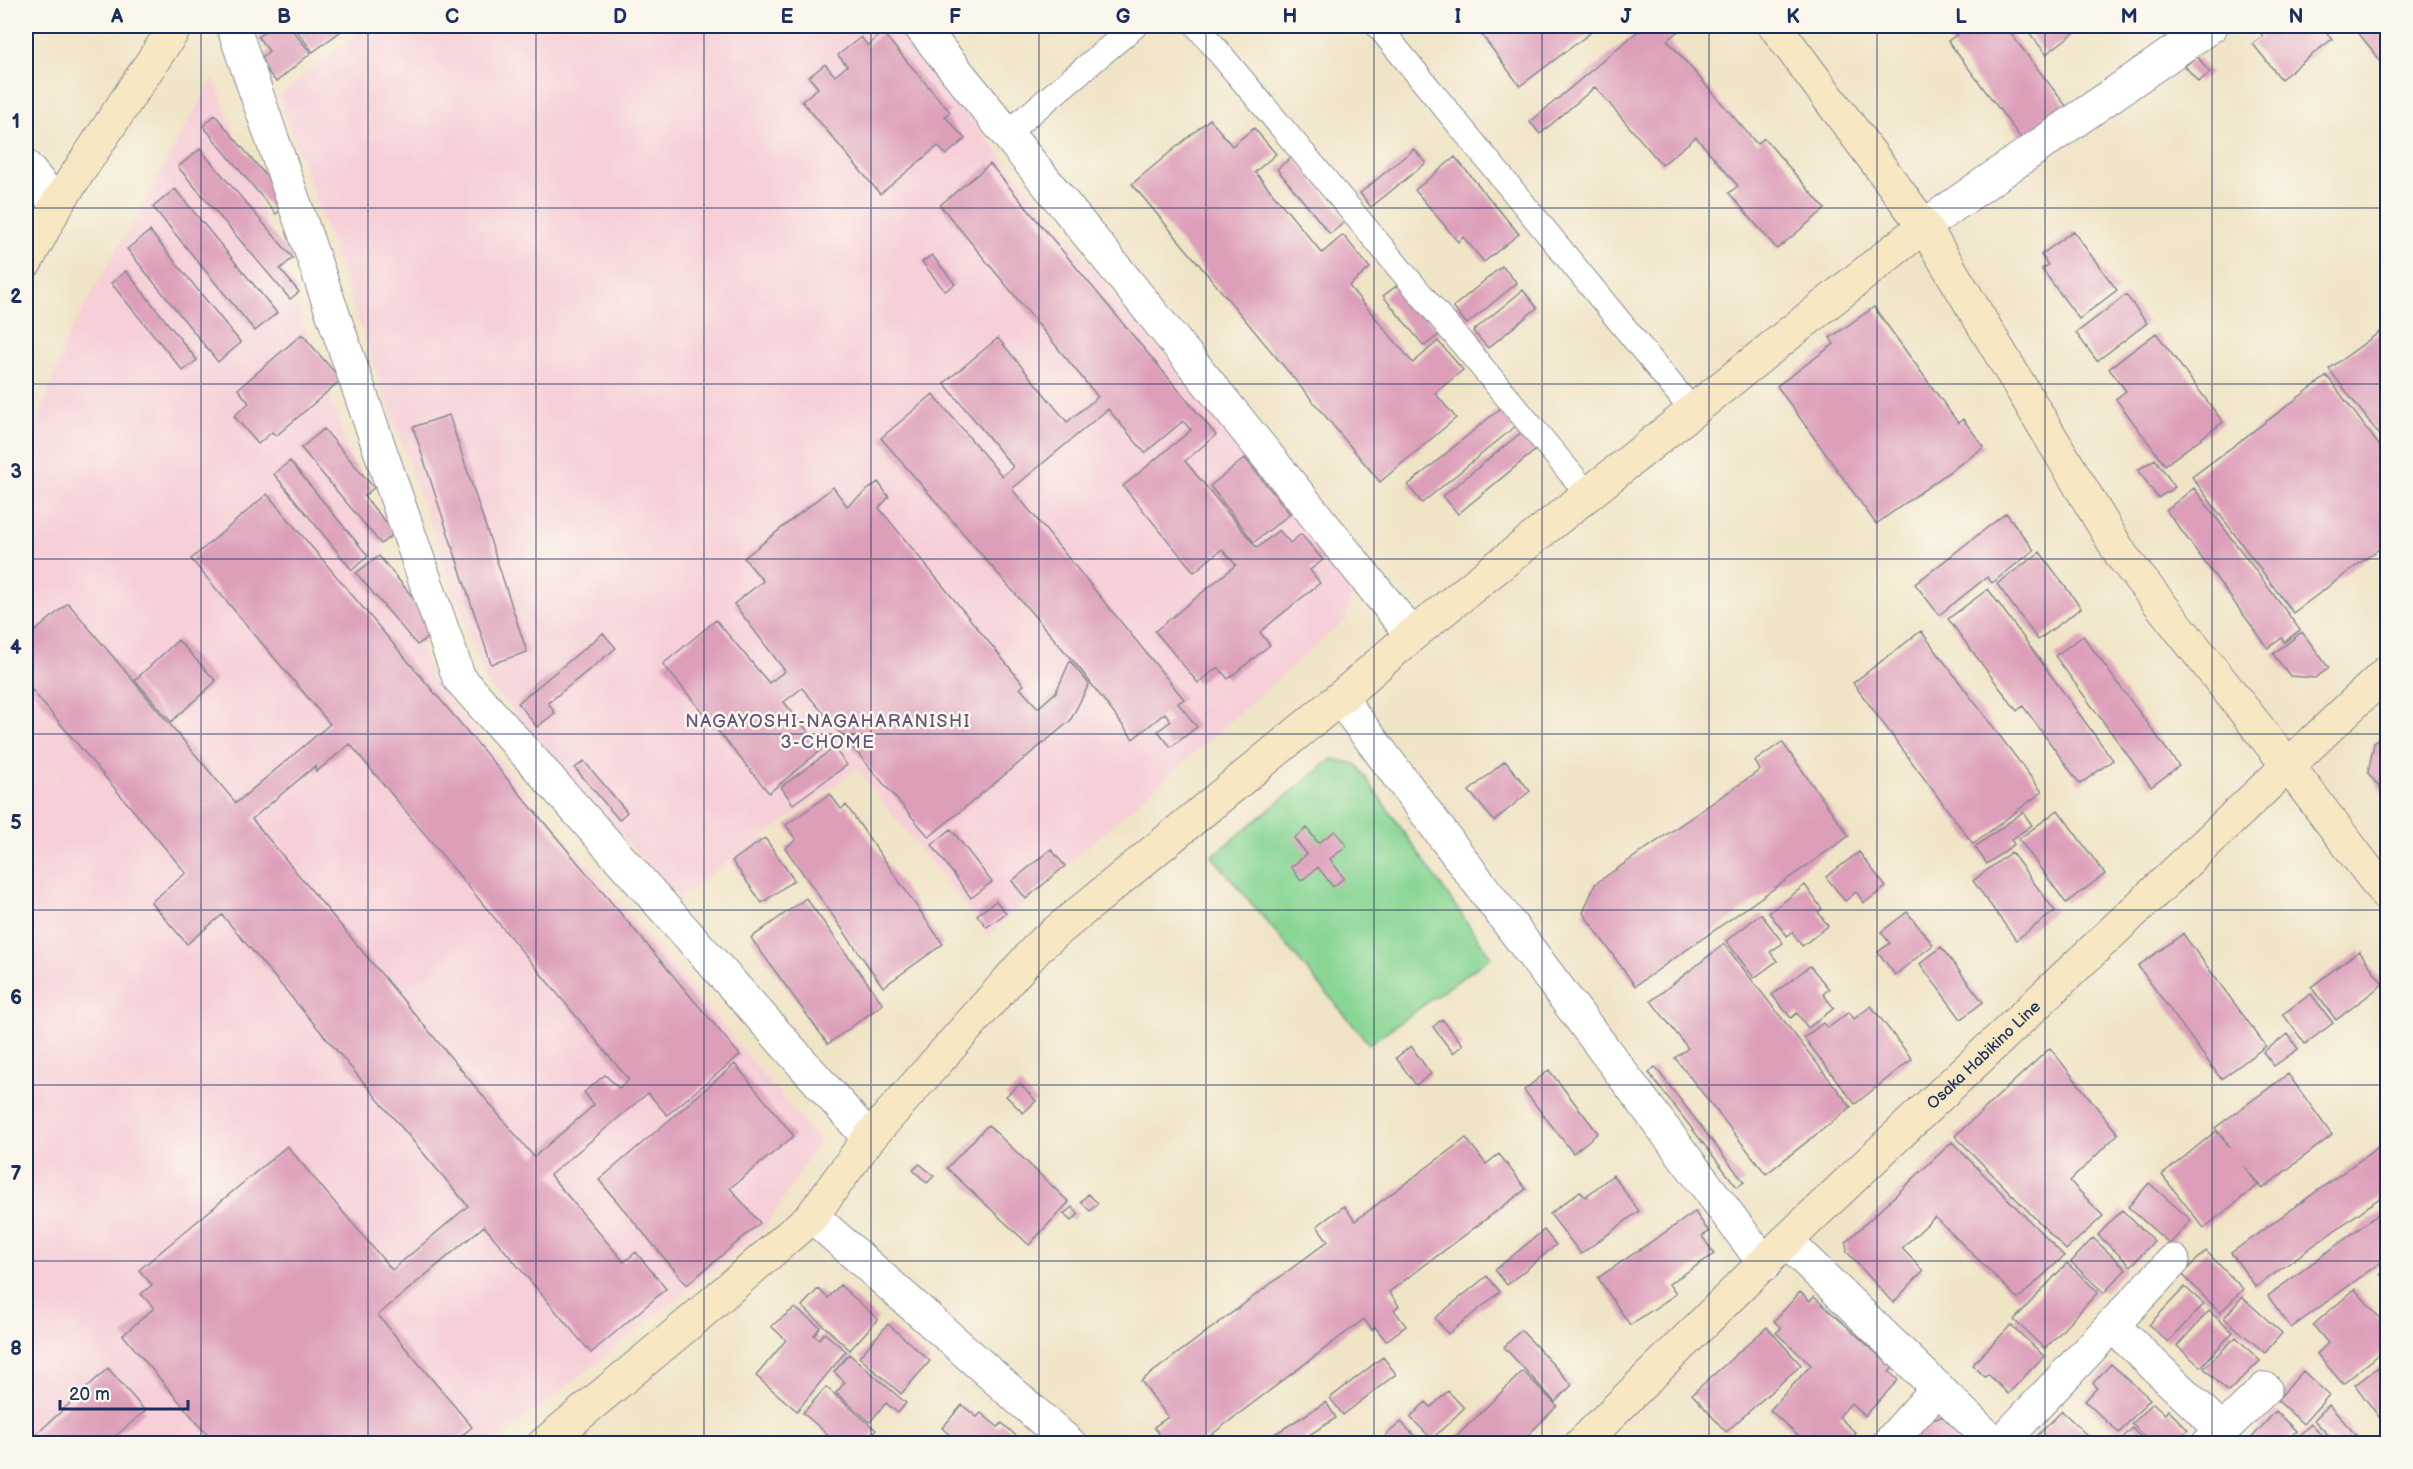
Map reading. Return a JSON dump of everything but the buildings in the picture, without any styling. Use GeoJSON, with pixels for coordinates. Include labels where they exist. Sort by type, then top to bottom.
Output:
{"type":"FeatureCollection","features":[{"type":"Feature","properties":{"kind":"street"},"geometry":{"type":"LineString","coordinates":[[26,262],[57,204],[176,26]]}},
{"type":"Feature","properties":{"kind":"street"},"geometry":{"type":"LineString","coordinates":[[233,26],[459,678],[869,1138]]}},
{"type":"Feature","properties":{"kind":"street"},"geometry":{"type":"LineString","coordinates":[[920,26],[1412,635]]}},
{"type":"Feature","properties":{"kind":"street"},"geometry":{"type":"LineString","coordinates":[[1775,26],[1924,226],[2122,556],[2289,767],[2388,897]]}},
{"type":"Feature","properties":{"kind":"street"},"geometry":{"type":"LineString","coordinates":[[544,1443],[693,1320],[812,1216],[869,1138],[1040,945],[1340,698],[1412,635],[1924,226],[2211,26]]}},
{"type":"Feature","properties":{"kind":"street"},"geometry":{"type":"LineString","coordinates":[[26,167],[57,204]]}},
{"type":"Feature","properties":{"kind":"street","name":"Osaka Habikino Line"},"geometry":{"type":"LineString","coordinates":[[1581,1443],[1776,1252],[2388,671]]}},
{"type":"Feature","properties":{"kind":"street"},"geometry":{"type":"LineString","coordinates":[[1340,698],[1776,1252],[1938,1388],[1995,1443]]}},
{"type":"Feature","properties":{"kind":"street"},"geometry":{"type":"LineString","coordinates":[[812,1216],[1070,1443]]}},
{"type":"Feature","properties":{"kind":"street"},"geometry":{"type":"LineString","coordinates":[[2000,1443],[2173,1261]]}},
{"type":"Feature","properties":{"kind":"street"},"geometry":{"type":"LineString","coordinates":[[2112,1325],[2215,1437],[2265,1389]]}},
{"type":"Feature","properties":{"kind":"street"},"geometry":{"type":"LineString","coordinates":[[1888,1443],[1938,1388]]}},
{"type":"Feature","properties":{"kind":"lane"},"geometry":{"type":"LineString","coordinates":[[1007,133],[1136,26]]}},
{"type":"Feature","properties":{"kind":"lane"},"geometry":{"type":"LineString","coordinates":[[1197,26],[1588,494]]}},
{"type":"Feature","properties":{"kind":"lane"},"geometry":{"type":"LineString","coordinates":[[1378,26],[1692,410]]}},
{"type":"Feature","properties":{"kind":"shaded area"},"geometry":{"type":"Polygon","coordinates":[[[366,26],[895,26],[1354,588],[1346,619],[988,935],[857,769],[678,899],[485,680],[279,96],[366,26]]]}},
{"type":"Feature","properties":{"kind":"shaded area"},"geometry":{"type":"Polygon","coordinates":[[[214,77],[431,678],[819,1141],[764,1230],[495,1443],[26,1443],[26,452],[68,336],[214,77]]]}},
{"type":"Feature","properties":{"kind":"green space"},"geometry":{"type":"Polygon","coordinates":[[[1332,759],[1356,764],[1491,957],[1369,1044],[1212,856],[1332,759]]]}},
{"type":"Feature","properties":{"kind":"district","name":"NAGAYOSHI-NAGAHARANISHI 3-CHOME"},"geometry":{"type":"Point","coordinates":[828,731]}}]}
